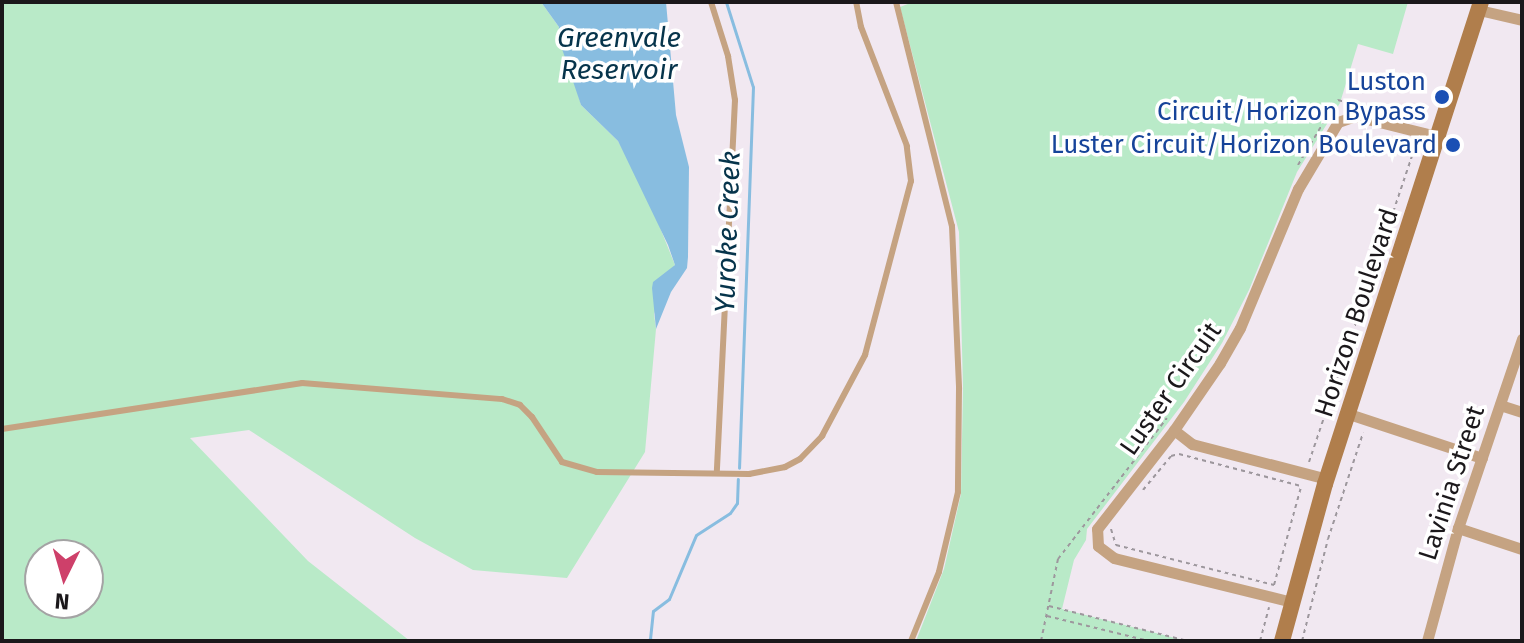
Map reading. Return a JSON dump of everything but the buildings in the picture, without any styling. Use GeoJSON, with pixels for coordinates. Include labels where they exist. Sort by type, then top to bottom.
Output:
{"type":"FeatureCollection","features":[{"type":"Feature","properties":{"kind":"street"},"geometry":{"type":"LineString","coordinates":[[1480,6],[1522,20]]}},
{"type":"Feature","properties":{"kind":"street","name":"Horizon Boulevard"},"geometry":{"type":"LineString","coordinates":[[1282,641],[1327,479],[1480,6]]}},
{"type":"Feature","properties":{"kind":"street","name":"Luster Circuit"},"geometry":{"type":"LineString","coordinates":[[1292,602],[1121,561],[1098,546],[1097,529],[1174,430],[1240,328],[1298,189],[1338,122],[1355,116],[1440,137]]}},
{"type":"Feature","properties":{"kind":"street","name":"Lavinia Street"},"geometry":{"type":"LineString","coordinates":[[1427,641],[1458,528],[1522,339]]}},
{"type":"Feature","properties":{"kind":"street"},"geometry":{"type":"LineString","coordinates":[[1500,405],[1522,412]]}},
{"type":"Feature","properties":{"kind":"street"},"geometry":{"type":"LineString","coordinates":[[1349,414],[1482,458]]}},
{"type":"Feature","properties":{"kind":"street"},"geometry":{"type":"LineString","coordinates":[[1174,430],[1192,444],[1327,479]]}},
{"type":"Feature","properties":{"kind":"street"},"geometry":{"type":"LineString","coordinates":[[1458,528],[1522,549]]}},
{"type":"Feature","properties":{"kind":"lane"},"geometry":{"type":"LineString","coordinates":[[711,2],[728,56],[735,100],[717,472]]}},
{"type":"Feature","properties":{"kind":"lane"},"geometry":{"type":"LineString","coordinates":[[2,429],[302,383],[502,399],[520,405],[562,462],[577,468],[621,473],[768,472],[792,463],[813,447],[846,397],[877,320],[909,197],[912,166],[861,27],[856,2]]}},
{"type":"Feature","properties":{"kind":"lane"},"geometry":{"type":"LineString","coordinates":[[896,2],[952,226],[959,389],[958,492],[939,572],[911,641]]}},
{"type":"Feature","properties":{"kind":"path"},"geometry":{"type":"LineString","coordinates":[[1293,175],[1338,100],[1367,108]]}},
{"type":"Feature","properties":{"kind":"path"},"geometry":{"type":"LineString","coordinates":[[1307,467],[1418,139]]}},
{"type":"Feature","properties":{"kind":"path"},"geometry":{"type":"LineString","coordinates":[[1041,641],[1058,559],[1173,411]]}},
{"type":"Feature","properties":{"kind":"path"},"geometry":{"type":"LineString","coordinates":[[1302,641],[1328,539],[1363,433]]}},
{"type":"Feature","properties":{"kind":"path"},"geometry":{"type":"LineString","coordinates":[[1141,493],[1171,456],[1179,454],[1301,486]]}},
{"type":"Feature","properties":{"kind":"path"},"geometry":{"type":"LineString","coordinates":[[1273,590],[1303,480]]}},
{"type":"Feature","properties":{"kind":"path"},"geometry":{"type":"LineString","coordinates":[[1111,529],[1116,545],[1274,585]]}},
{"type":"Feature","properties":{"kind":"path"},"geometry":{"type":"LineString","coordinates":[[1260,641],[1269,605]]}},
{"type":"Feature","properties":{"kind":"path"},"geometry":{"type":"LineString","coordinates":[[1048,606],[1187,641]]}},
{"type":"Feature","properties":{"kind":"path"},"geometry":{"type":"LineString","coordinates":[[1046,615],[1149,641]]}},
{"type":"Feature","properties":{"kind":"green space"},"geometry":{"type":"Polygon","coordinates":[[[2,2],[541,2],[559,27],[581,105],[618,141],[649,200],[675,265],[668,273],[654,314],[656,329],[645,452],[567,578],[473,570],[415,538],[249,430],[190,438],[308,561],[410,641],[2,641],[2,2]]]}},
{"type":"Feature","properties":{"kind":"green space"},"geometry":{"type":"Polygon","coordinates":[[[913,2],[1408,2],[1393,54],[1358,44],[1340,103],[1297,172],[1249,290],[1222,343],[1184,402],[1087,529],[1086,540],[1074,560],[1062,609],[1187,641],[916,641],[944,569],[961,494],[963,387],[959,232],[900,7],[913,2]]]}},
{"type":"Feature","properties":{"kind":"water","name":"Greenvale Reservoir"},"geometry":{"type":"Polygon","coordinates":[[[541,2],[666,2],[676,115],[689,167],[688,257],[687,268],[671,292],[656,329],[653,282],[675,265],[668,245],[618,141],[581,105],[558,37],[559,27],[541,2]]]}},
{"type":"Feature","properties":{"kind":"waterway","name":"Yuroke Creek"},"geometry":{"type":"LineString","coordinates":[[726,2],[753,87],[739,468]]}},
{"type":"Feature","properties":{"kind":"waterway"},"geometry":{"type":"LineString","coordinates":[[647,641],[650,639],[653,611],[669,599],[696,535],[730,513],[737,503],[738,479]]}},
{"type":"Feature","properties":{"kind":"place","name":"Luston Circuit/Horizon Bypass"},"geometry":{"type":"Point","coordinates":[1442,97]}},
{"type":"Feature","properties":{"kind":"place","name":"Luster Circuit/Horizon Boulevard"},"geometry":{"type":"Point","coordinates":[1453,145]}}]}
